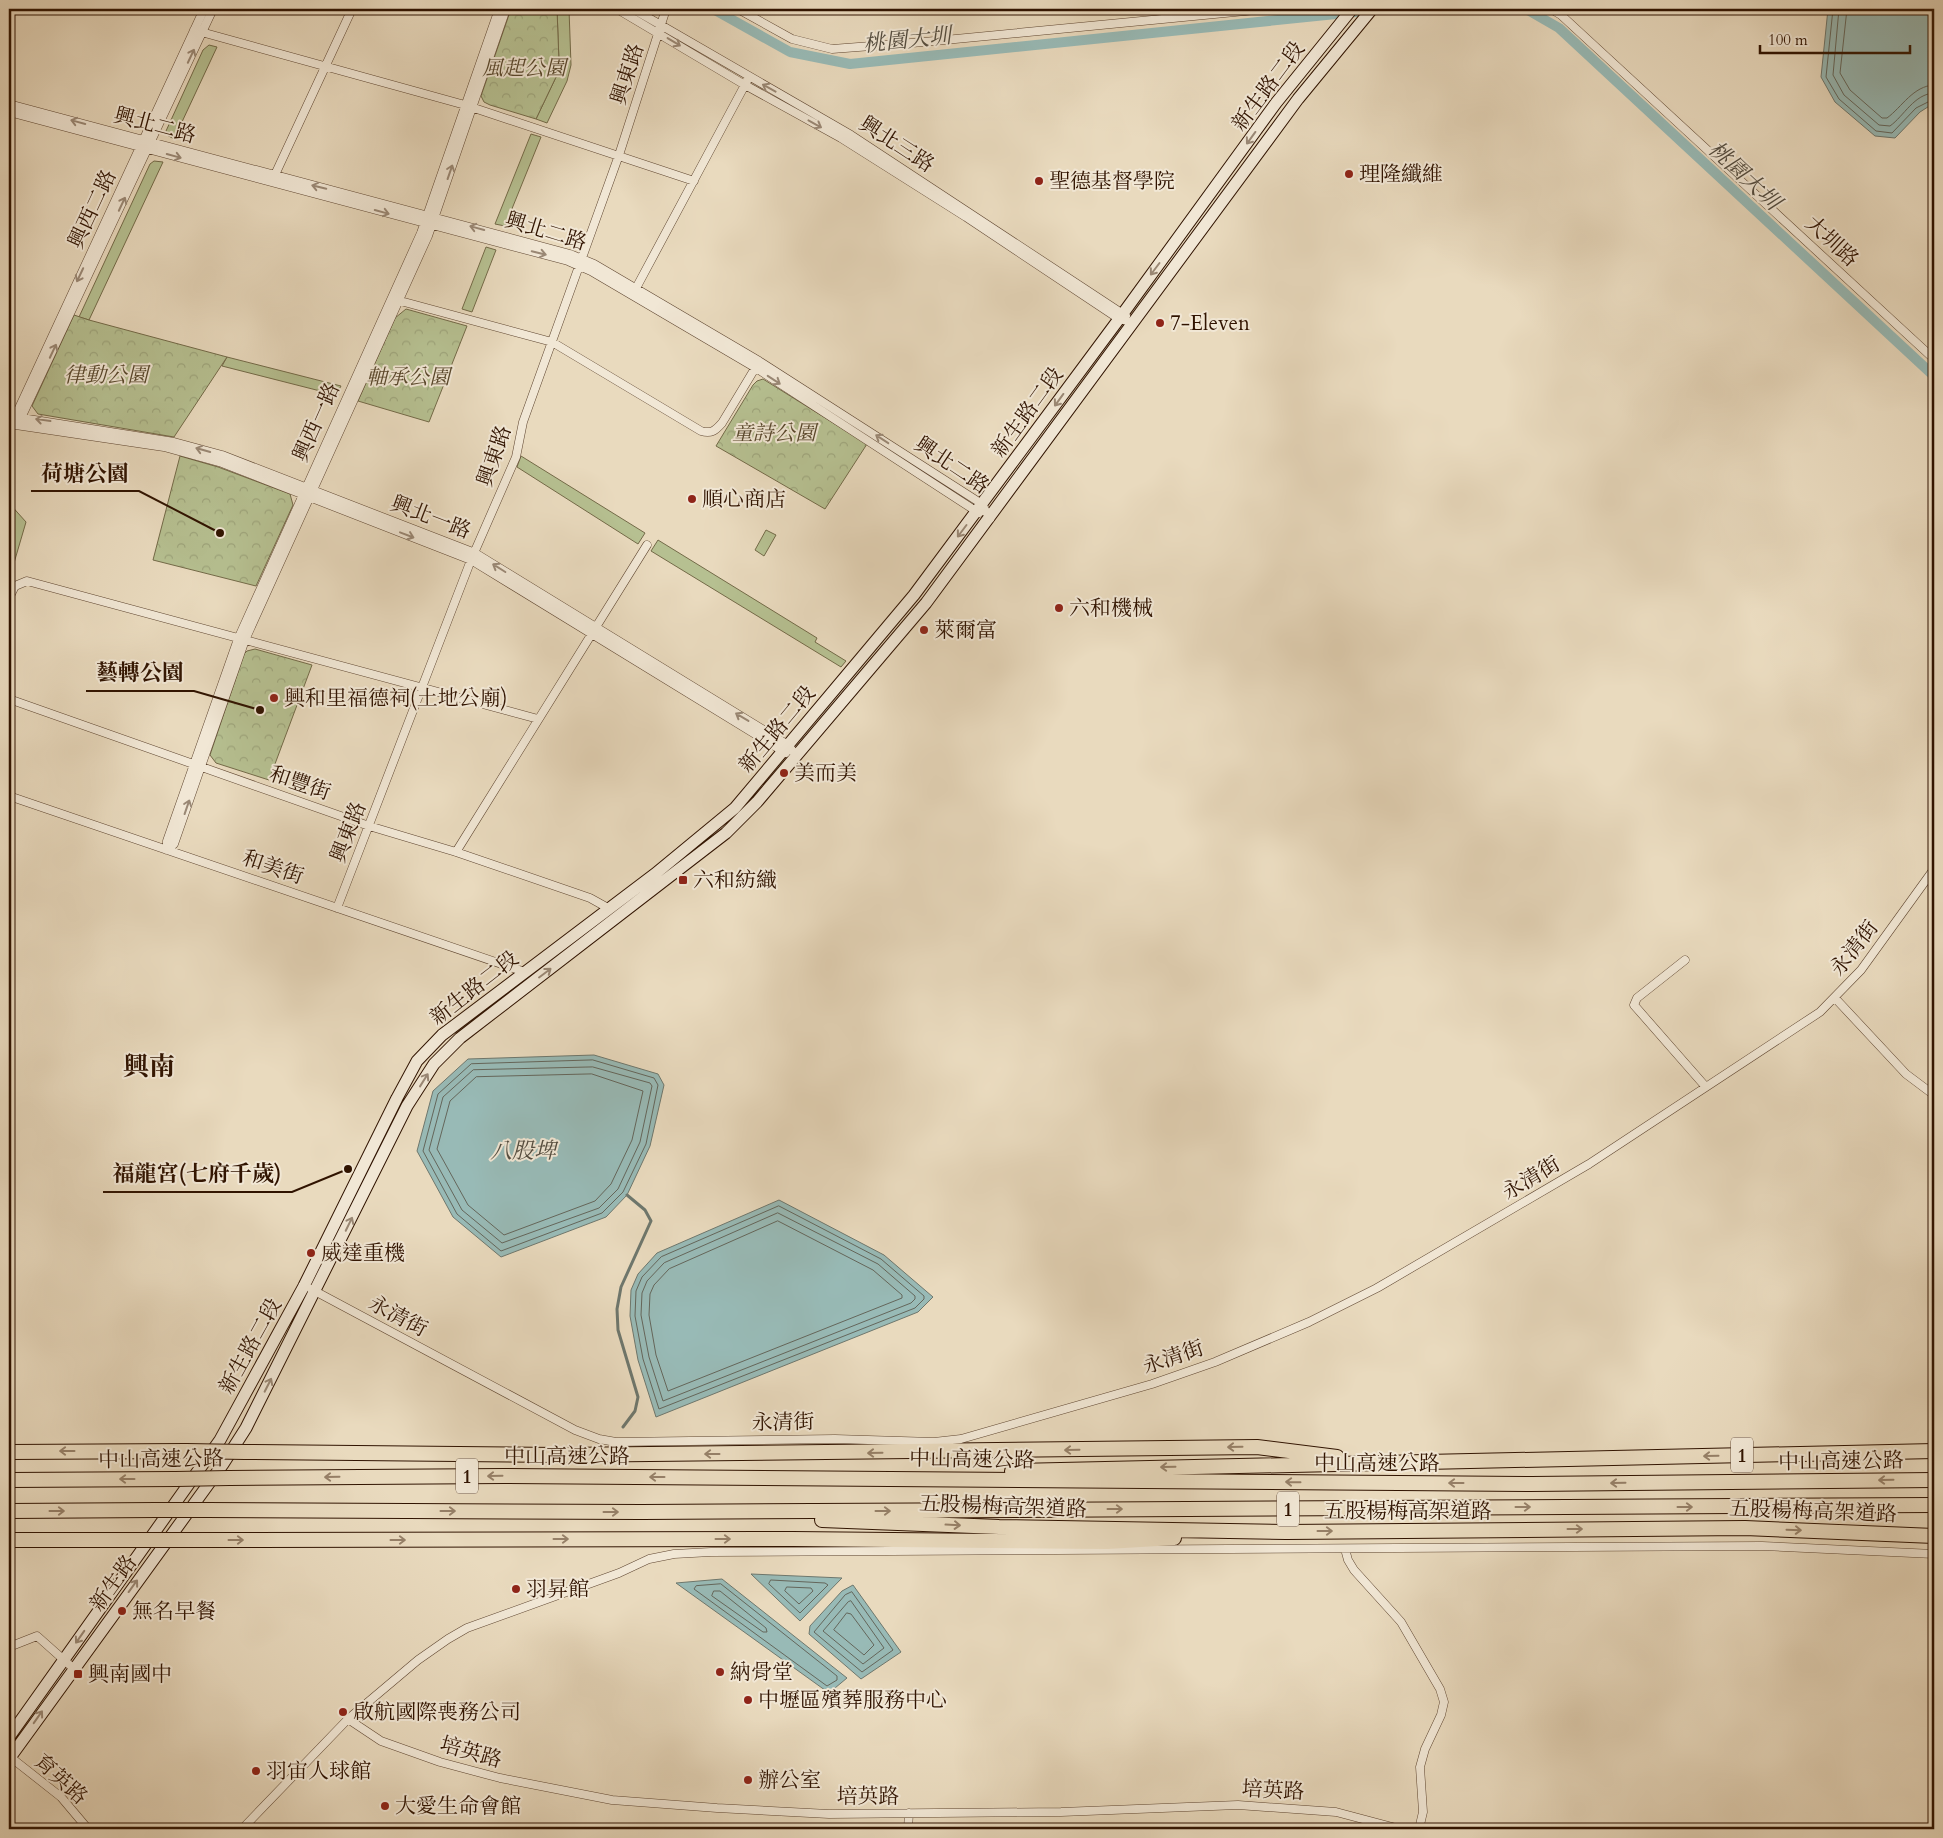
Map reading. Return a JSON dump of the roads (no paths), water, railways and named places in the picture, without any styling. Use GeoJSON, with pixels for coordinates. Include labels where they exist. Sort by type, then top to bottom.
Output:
{"type":"FeatureCollection","features":[{"type":"Feature","properties":{"kind":"highway"},"geometry":{"type":"LineString","coordinates":[[9,1452],[186,1451],[568,1455],[1257,1447],[1387,1463]]}},
{"type":"Feature","properties":{"kind":"highway","name":"五股楊梅高架道路"},"geometry":{"type":"LineString","coordinates":[[706,1477],[1934,1451]]}},
{"type":"Feature","properties":{"kind":"highway","name":"中山高速公路"},"geometry":{"type":"LineString","coordinates":[[9,1480],[706,1477],[1521,1484],[1934,1480]]}},
{"type":"Feature","properties":{"kind":"highway","name":"中山高速公路"},"geometry":{"type":"LineString","coordinates":[[9,1511],[642,1512],[1934,1505]]}},
{"type":"Feature","properties":{"kind":"highway","name":"五股楊梅高架道路"},"geometry":{"type":"LineString","coordinates":[[642,1512],[999,1527],[1286,1532],[1745,1528],[1934,1536]]}},
{"type":"Feature","properties":{"kind":"highway"},"geometry":{"type":"LineString","coordinates":[[9,1540],[754,1539],[1107,1542],[1286,1532]]}},
{"type":"Feature","properties":{"kind":"main road","name":"新生路二段"},"geometry":{"type":"LineString","coordinates":[[220,1440],[304,1286],[397,1098],[417,1062],[442,1035],[655,874],[735,808],[914,595],[1276,103],[1352,9]]}},
{"type":"Feature","properties":{"kind":"main road","name":"新生路二段"},"geometry":{"type":"LineString","coordinates":[[246,1428],[407,1106],[434,1064],[460,1038],[726,834],[757,802],[926,603],[990,519],[1298,99],[1372,9]]}},
{"type":"Feature","properties":{"kind":"main road","name":"新生路"},"geometry":{"type":"LineString","coordinates":[[9,1758],[223,1464],[246,1428]]}},
{"type":"Feature","properties":{"kind":"main road","name":"新生路"},"geometry":{"type":"LineString","coordinates":[[9,1737],[220,1440]]}},
{"type":"Feature","properties":{"kind":"street"},"geometry":{"type":"LineString","coordinates":[[198,32],[204,9]]}},
{"type":"Feature","properties":{"kind":"street"},"geometry":{"type":"LineString","coordinates":[[22,418],[198,32],[213,9]]}},
{"type":"Feature","properties":{"kind":"street"},"geometry":{"type":"LineString","coordinates":[[273,179],[352,9]]}},
{"type":"Feature","properties":{"kind":"street"},"geometry":{"type":"LineString","coordinates":[[469,106],[499,9]]}},
{"type":"Feature","properties":{"kind":"street"},"geometry":{"type":"LineString","coordinates":[[506,9],[469,106],[428,225],[394,299],[552,342],[700,431],[708,433],[716,430],[722,423],[757,364]]}},
{"type":"Feature","properties":{"kind":"street"},"geometry":{"type":"LineString","coordinates":[[617,9],[660,29],[745,85],[841,138],[1121,316]]}},
{"type":"Feature","properties":{"kind":"street","name":"興北三路"},"geometry":{"type":"LineString","coordinates":[[633,9],[660,29],[851,135],[1121,316],[1133,322]]}},
{"type":"Feature","properties":{"kind":"street","name":"興東路"},"geometry":{"type":"LineString","coordinates":[[338,908],[473,557],[516,457],[524,422],[618,156],[666,9]]}},
{"type":"Feature","properties":{"kind":"street"},"geometry":{"type":"LineString","coordinates":[[738,9],[792,39],[832,49],[953,40],[1266,9]]}},
{"type":"Feature","properties":{"kind":"street","name":"大圳路"},"geometry":{"type":"LineString","coordinates":[[1550,9],[1561,15],[1934,359]]}},
{"type":"Feature","properties":{"kind":"street"},"geometry":{"type":"LineString","coordinates":[[198,32],[324,68],[469,106],[694,181]]}},
{"type":"Feature","properties":{"kind":"street"},"geometry":{"type":"LineString","coordinates":[[634,292],[749,77]]}},
{"type":"Feature","properties":{"kind":"street","name":"興北二路"},"geometry":{"type":"LineString","coordinates":[[9,104],[146,145]]}},
{"type":"Feature","properties":{"kind":"street","name":"興北二路"},"geometry":{"type":"LineString","coordinates":[[9,112],[146,145],[273,179],[428,225],[581,263]]}},
{"type":"Feature","properties":{"kind":"street","name":"興西二路"},"geometry":{"type":"LineString","coordinates":[[11,420],[146,145]]}},
{"type":"Feature","properties":{"kind":"street","name":"興北二路"},"geometry":{"type":"LineString","coordinates":[[273,179],[431,215],[570,254],[581,263],[757,364],[980,507],[990,519]]}},
{"type":"Feature","properties":{"kind":"street","name":"興西一路"},"geometry":{"type":"LineString","coordinates":[[167,850],[167,841],[198,765],[242,640],[394,299]]}},
{"type":"Feature","properties":{"kind":"street"},"geometry":{"type":"LineString","coordinates":[[11,420],[22,418],[174,442],[222,455],[307,492],[473,557],[796,755]]}},
{"type":"Feature","properties":{"kind":"street"},"geometry":{"type":"LineString","coordinates":[[11,420],[164,447],[222,463],[307,492]]}},
{"type":"Feature","properties":{"kind":"street"},"geometry":{"type":"LineString","coordinates":[[456,852],[647,544]]}},
{"type":"Feature","properties":{"kind":"street"},"geometry":{"type":"LineString","coordinates":[[9,598],[15,586],[20,582],[27,581],[538,719]]}},
{"type":"Feature","properties":{"kind":"street","name":"和豐街"},"geometry":{"type":"LineString","coordinates":[[9,699],[369,826],[456,852],[590,898],[608,908]]}},
{"type":"Feature","properties":{"kind":"street","name":"和美街"},"geometry":{"type":"LineString","coordinates":[[9,796],[525,972]]}},
{"type":"Feature","properties":{"kind":"street","name":"永清街"},"geometry":{"type":"LineString","coordinates":[[304,1286],[575,1430],[598,1439],[616,1442],[835,1439],[934,1442],[961,1438],[1161,1381],[1215,1362],[1309,1322],[1377,1288],[1494,1222],[1589,1164],[1820,1012],[1861,970],[1934,869]]}},
{"type":"Feature","properties":{"kind":"street"},"geometry":{"type":"LineString","coordinates":[[1685,960],[1637,998],[1634,1005],[1705,1086]]}},
{"type":"Feature","properties":{"kind":"street"},"geometry":{"type":"LineString","coordinates":[[1835,998],[1906,1074],[1934,1095]]}},
{"type":"Feature","properties":{"kind":"street"},"geometry":{"type":"LineString","coordinates":[[1934,1206],[1934,1219]]}},
{"type":"Feature","properties":{"kind":"street"},"geometry":{"type":"LineString","coordinates":[[249,1827],[348,1719],[418,1660],[448,1639],[467,1628],[619,1573],[649,1559],[692,1552],[1762,1546],[1934,1554]]}},
{"type":"Feature","properties":{"kind":"street"},"geometry":{"type":"LineString","coordinates":[[1345,1549],[1348,1560],[1354,1570],[1401,1622],[1440,1689],[1444,1702],[1441,1715],[1424,1749],[1420,1767],[1423,1812],[1419,1829]]}},
{"type":"Feature","properties":{"kind":"street"},"geometry":{"type":"LineString","coordinates":[[9,1647],[37,1636],[73,1668]]}},
{"type":"Feature","properties":{"kind":"street","name":"培英路"},"geometry":{"type":"LineString","coordinates":[[348,1719],[381,1741],[440,1762],[500,1778],[612,1800],[770,1811],[908,1813],[1061,1812],[1238,1805],[1336,1812],[1400,1829]]}},
{"type":"Feature","properties":{"kind":"street","name":"育英路"},"geometry":{"type":"LineString","coordinates":[[9,1758],[61,1797],[88,1829]]}},
{"type":"Feature","properties":{"kind":"street"},"geometry":{"type":"LineString","coordinates":[[908,1813],[908,1829]]}},
{"type":"Feature","properties":{"kind":"water"},"geometry":{"type":"Polygon","coordinates":[[[1828,9],[1934,9],[1934,103],[1920,112],[1895,138],[1875,136],[1835,102],[1821,77],[1828,9]]]}},
{"type":"Feature","properties":{"kind":"water","name":"八股埤"},"geometry":{"type":"Polygon","coordinates":[[[594,1055],[658,1074],[664,1085],[650,1146],[627,1195],[606,1217],[501,1257],[453,1217],[417,1151],[433,1091],[468,1059],[594,1055]]]}},
{"type":"Feature","properties":{"kind":"water"},"geometry":{"type":"Polygon","coordinates":[[[779,1200],[884,1255],[933,1297],[918,1312],[656,1417],[638,1360],[630,1316],[631,1290],[638,1274],[657,1253],[779,1200]]]}},
{"type":"Feature","properties":{"kind":"water"},"geometry":{"type":"Polygon","coordinates":[[[751,1574],[842,1578],[800,1621],[751,1574]]]}},
{"type":"Feature","properties":{"kind":"water"},"geometry":{"type":"Polygon","coordinates":[[[722,1579],[847,1678],[829,1693],[676,1583],[722,1579]]]}},
{"type":"Feature","properties":{"kind":"water"},"geometry":{"type":"Polygon","coordinates":[[[853,1585],[901,1652],[861,1679],[809,1634],[810,1626],[842,1591],[853,1585]]]}},
{"type":"Feature","properties":{"kind":"waterway","name":"桃園大圳"},"geometry":{"type":"LineString","coordinates":[[713,9],[790,52],[850,64],[1385,9]]}},
{"type":"Feature","properties":{"kind":"waterway","name":"桃園大圳"},"geometry":{"type":"LineString","coordinates":[[1526,9],[1559,28],[1934,376]]}},
{"type":"Feature","properties":{"kind":"waterway"},"geometry":{"type":"LineString","coordinates":[[623,1427],[635,1411],[638,1397],[618,1330],[617,1309],[621,1287],[651,1221],[645,1210],[627,1195]]}},
{"type":"Feature","properties":{"kind":"place","name":"理隆纖維"},"geometry":{"type":"Point","coordinates":[1349,174]}},
{"type":"Feature","properties":{"kind":"place","name":"聖德基督學院"},"geometry":{"type":"Point","coordinates":[1039,181]}},
{"type":"Feature","properties":{"kind":"place","name":"7-Eleven"},"geometry":{"type":"Point","coordinates":[1160,323]}},
{"type":"Feature","properties":{"kind":"place","name":"順心商店"},"geometry":{"type":"Point","coordinates":[692,499]}},
{"type":"Feature","properties":{"kind":"place","name":"荷塘公園"},"geometry":{"type":"Point","coordinates":[220,533]}},
{"type":"Feature","properties":{"kind":"place","name":"六和機械"},"geometry":{"type":"Point","coordinates":[1059,608]}},
{"type":"Feature","properties":{"kind":"place","name":"萊爾富"},"geometry":{"type":"Point","coordinates":[924,630]}},
{"type":"Feature","properties":{"kind":"place","name":"興和里福德祠(土地公廟)"},"geometry":{"type":"Point","coordinates":[274,698]}},
{"type":"Feature","properties":{"kind":"place","name":"藝轉公園"},"geometry":{"type":"Point","coordinates":[260,710]}},
{"type":"Feature","properties":{"kind":"place","name":"美而美"},"geometry":{"type":"Point","coordinates":[784,773]}},
{"type":"Feature","properties":{"kind":"place","name":"六和紡織"},"geometry":{"type":"Point","coordinates":[683,880]}},
{"type":"Feature","properties":{"kind":"place","name":"福龍宮(七府千歲)"},"geometry":{"type":"Point","coordinates":[348,1169]}},
{"type":"Feature","properties":{"kind":"place","name":"威達重機"},"geometry":{"type":"Point","coordinates":[311,1253]}},
{"type":"Feature","properties":{"kind":"place","name":"羽昇館"},"geometry":{"type":"Point","coordinates":[516,1589]}},
{"type":"Feature","properties":{"kind":"place","name":"無名早餐"},"geometry":{"type":"Point","coordinates":[122,1611]}},
{"type":"Feature","properties":{"kind":"place","name":"納骨堂"},"geometry":{"type":"Point","coordinates":[720,1672]}},
{"type":"Feature","properties":{"kind":"place","name":"興南國中"},"geometry":{"type":"Point","coordinates":[78,1674]}},
{"type":"Feature","properties":{"kind":"place","name":"中壢區殯葬服務中心"},"geometry":{"type":"Point","coordinates":[748,1700]}},
{"type":"Feature","properties":{"kind":"place","name":"啟航國際喪務公司"},"geometry":{"type":"Point","coordinates":[343,1712]}},
{"type":"Feature","properties":{"kind":"place","name":"羽宙人球館"},"geometry":{"type":"Point","coordinates":[256,1771]}},
{"type":"Feature","properties":{"kind":"place","name":"辦公室"},"geometry":{"type":"Point","coordinates":[748,1780]}},
{"type":"Feature","properties":{"kind":"place","name":"大愛生命會館"},"geometry":{"type":"Point","coordinates":[385,1806]}},
{"type":"Feature","properties":{"kind":"district","name":"興南"},"geometry":{"type":"Point","coordinates":[149,1066]}},
{"type":"Feature","properties":{"kind":"park label","name":"風起公園"},"geometry":{"type":"Point","coordinates":[524,68]}},
{"type":"Feature","properties":{"kind":"park label","name":"律動公園"},"geometry":{"type":"Point","coordinates":[106,375]}},
{"type":"Feature","properties":{"kind":"park label","name":"軸承公園"},"geometry":{"type":"Point","coordinates":[408,377]}},
{"type":"Feature","properties":{"kind":"park label","name":"童詩公園"},"geometry":{"type":"Point","coordinates":[774,433]}}]}
